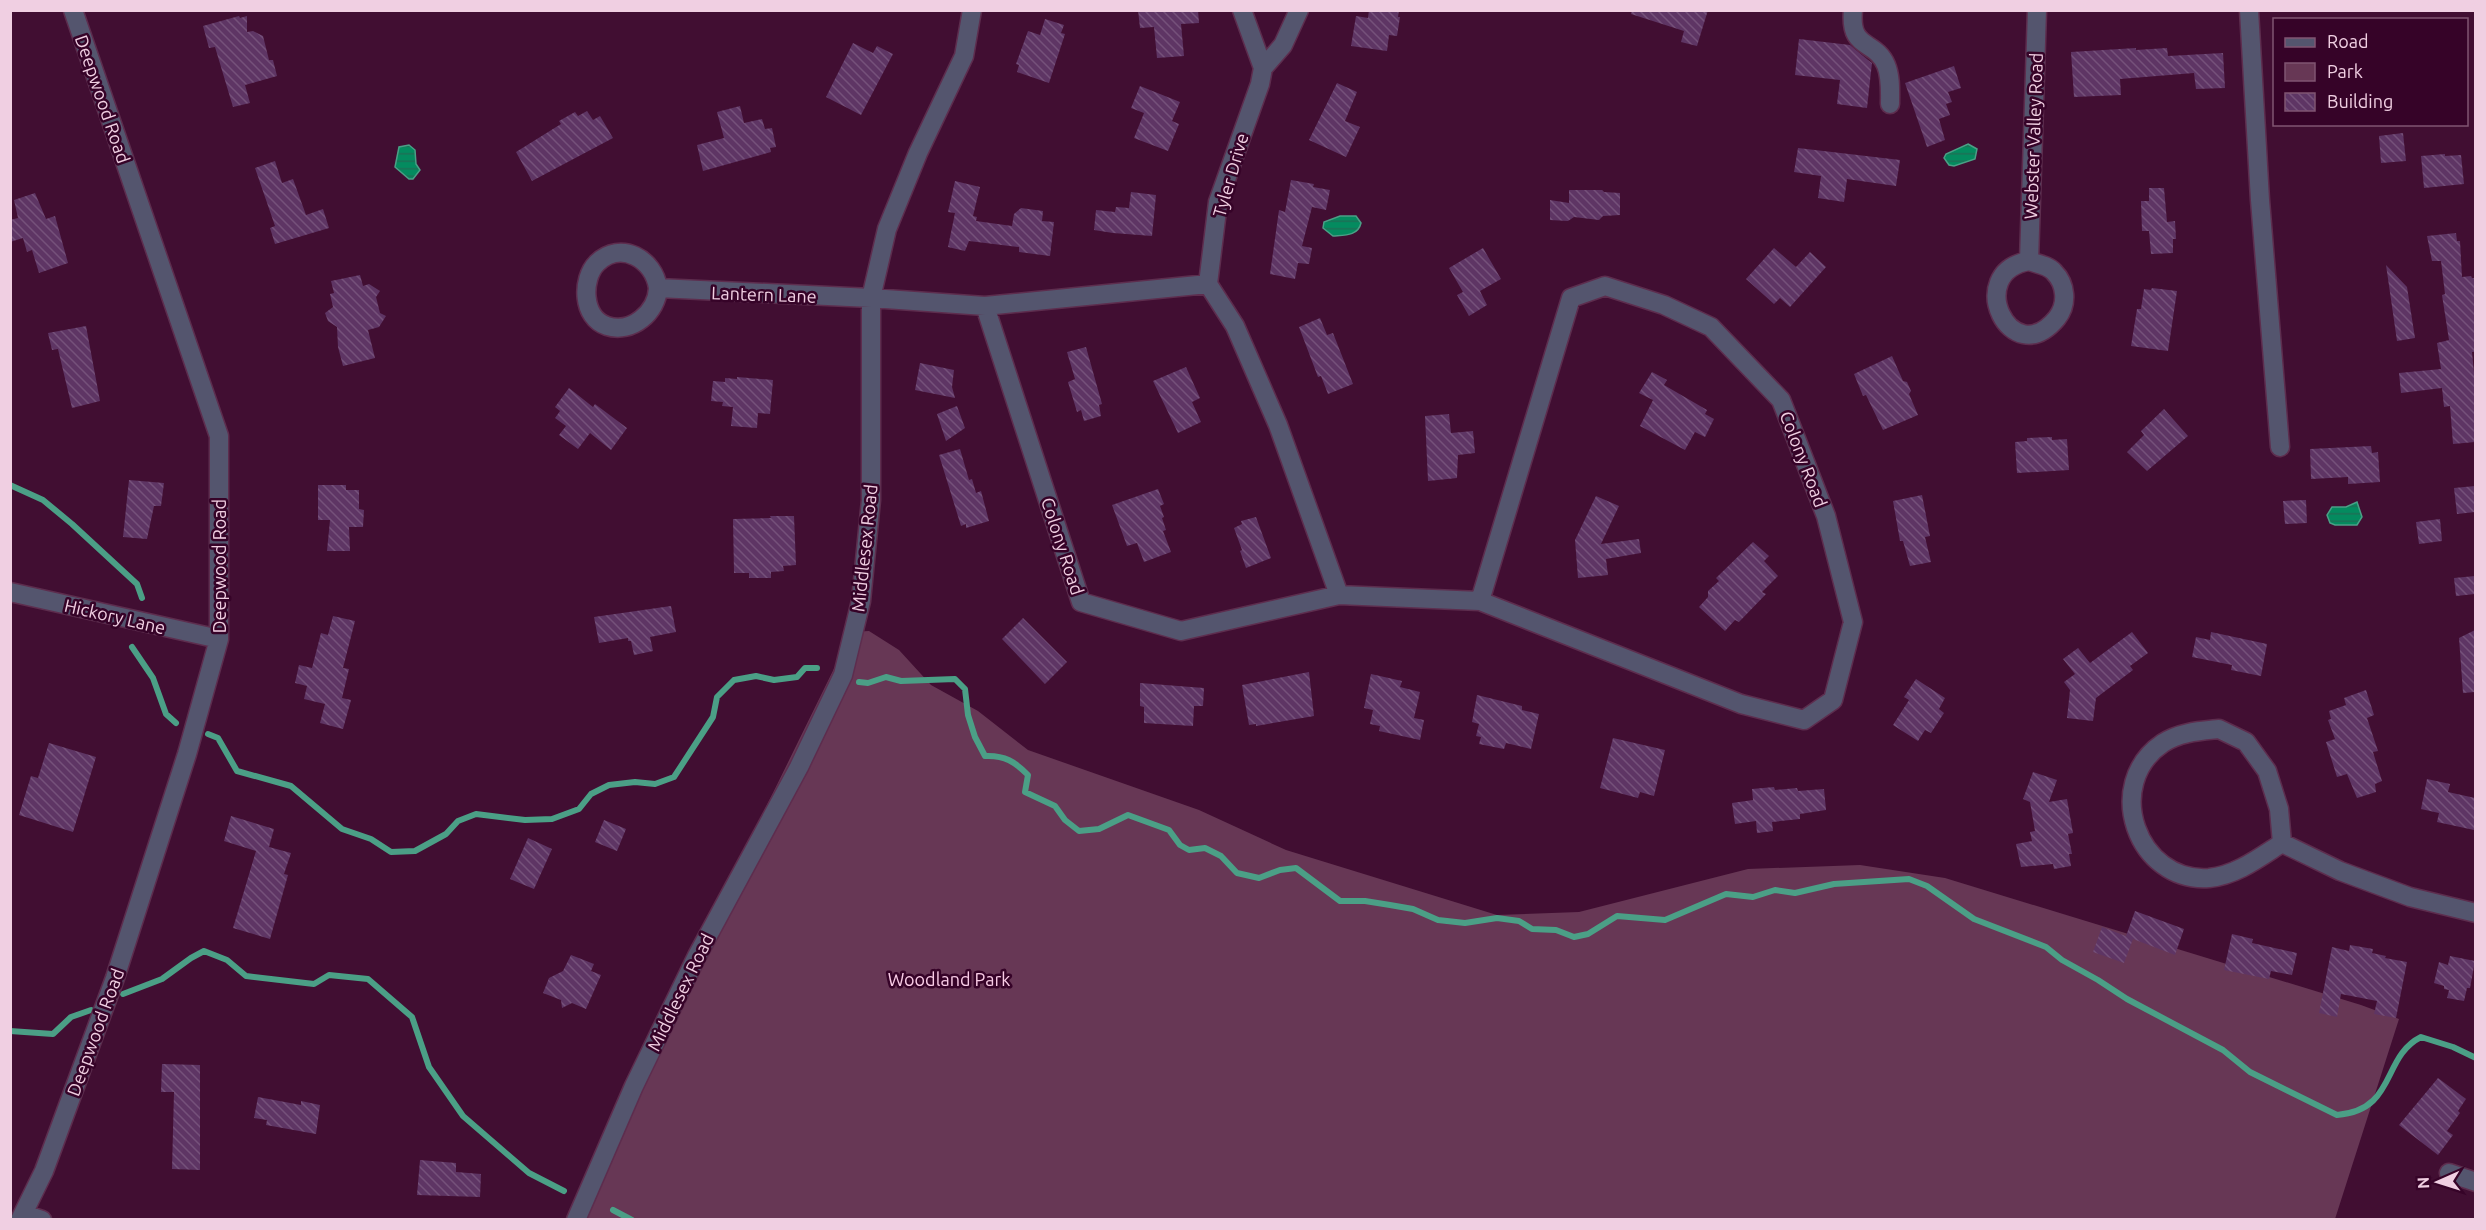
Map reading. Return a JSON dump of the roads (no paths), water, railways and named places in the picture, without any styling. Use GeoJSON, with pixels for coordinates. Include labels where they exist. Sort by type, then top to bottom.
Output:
{"type":"FeatureCollection","features":[{"type":"Feature","properties":{"kind":"street","name":"Deepwood Road"},"geometry":{"type":"LineString","coordinates":[[22,1216],[44,1171],[115,978],[187,754],[219,639],[219,436],[73,10]]}},
{"type":"Feature","properties":{"kind":"street","name":"Middlesex Road"},"geometry":{"type":"LineString","coordinates":[[576,1220],[634,1086],[697,956],[799,767],[843,675],[861,601],[871,500],[871,298],[887,230],[918,153],[964,56],[972,10]]}},
{"type":"Feature","properties":{"kind":"street"},"geometry":{"type":"LineString","coordinates":[[1242,10],[1263,68]]}},
{"type":"Feature","properties":{"kind":"street","name":"Tyler Drive"},"geometry":{"type":"LineString","coordinates":[[1208,284],[1218,202],[1260,84],[1263,68],[1283,45],[1299,10]]}},
{"type":"Feature","properties":{"kind":"street"},"geometry":{"type":"LineString","coordinates":[[1853,10],[1854,33],[1881,58],[1886,66],[1890,85],[1890,104]]}},
{"type":"Feature","properties":{"kind":"street","name":"Webster Valley Road"},"geometry":{"type":"LineString","coordinates":[[2029,261],[2037,10]]}},
{"type":"Feature","properties":{"kind":"street"},"geometry":{"type":"LineString","coordinates":[[2249,10],[2260,200],[2280,447]]}},
{"type":"Feature","properties":{"kind":"street"},"geometry":{"type":"LineString","coordinates":[[622,252],[646,262],[656,276],[658,288],[658,298],[653,309],[635,323],[621,327],[608,327],[599,322],[587,302],[588,276],[597,263],[609,255],[622,252]]}},
{"type":"Feature","properties":{"kind":"street"},"geometry":{"type":"LineString","coordinates":[[871,298],[985,306],[1208,284],[1234,326],[1278,425],[1339,595]]}},
{"type":"Feature","properties":{"kind":"street","name":"Colony Road"},"geometry":{"type":"LineString","coordinates":[[985,306],[1082,602],[1181,631],[1339,595],[1480,601],[1741,704],[1803,720],[1833,700],[1852,622],[1827,516],[1781,400],[1711,327],[1664,305],[1605,286],[1571,298],[1480,601]]}},
{"type":"Feature","properties":{"kind":"street","name":"Lantern Lane"},"geometry":{"type":"LineString","coordinates":[[658,288],[871,298]]}},
{"type":"Feature","properties":{"kind":"street","name":"Hickory Lane"},"geometry":{"type":"LineString","coordinates":[[10,592],[219,639]]}},
{"type":"Feature","properties":{"kind":"street"},"geometry":{"type":"LineString","coordinates":[[2219,729],[2246,742],[2267,771],[2279,809],[2282,843],[2243,868],[2210,878],[2189,876],[2165,868],[2143,844],[2132,818],[2131,790],[2141,765],[2162,743],[2189,732],[2219,729]]}},
{"type":"Feature","properties":{"kind":"street"},"geometry":{"type":"LineString","coordinates":[[2282,843],[2340,871],[2410,897],[2475,913]]}},
{"type":"Feature","properties":{"kind":"street"},"geometry":{"type":"LineString","coordinates":[[2449,1173],[2475,1182]]}},
{"type":"Feature","properties":{"kind":"street"},"geometry":{"type":"LineString","coordinates":[[22,1216],[42,1220]]}},
{"type":"Feature","properties":{"kind":"waterway"},"geometry":{"type":"LineString","coordinates":[[10,485],[43,500],[72,524],[137,584],[142,598]]}},
{"type":"Feature","properties":{"kind":"waterway"},"geometry":{"type":"LineString","coordinates":[[132,647],[153,678],[166,714],[176,723]]}},
{"type":"Feature","properties":{"kind":"waterway"},"geometry":{"type":"LineString","coordinates":[[208,734],[218,738],[237,771],[291,786],[342,829],[371,839],[391,852],[415,851],[446,834],[458,821],[476,814],[525,820],[552,819],[579,809],[591,794],[609,785],[635,782],[655,784],[674,777],[713,717],[717,697],[734,680],[756,676],[774,680],[797,677],[805,668],[817,668]]}},
{"type":"Feature","properties":{"kind":"waterway"},"geometry":{"type":"LineString","coordinates":[[859,682],[868,683],[886,677],[901,681],[955,679],[965,689],[968,715],[975,737],[985,756],[1004,758],[1019,766],[1028,775],[1025,792],[1055,806],[1065,820],[1079,831],[1099,829],[1128,815],[1169,830],[1180,845],[1189,850],[1205,848],[1221,856],[1237,873],[1259,878],[1280,870],[1296,868],[1340,901],[1365,901],[1413,909],[1438,920],[1465,923],[1497,918],[1519,921],[1532,929],[1556,930],[1574,937],[1588,934],[1617,916],[1665,920],[1726,894],[1753,897],[1775,890],[1795,893],[1834,884],[1909,879],[1927,886],[1974,919],[2046,947],[2062,960],[2127,999],[2223,1050],[2250,1072],[2337,1115],[2356,1111],[2370,1104],[2386,1082],[2399,1057],[2408,1046],[2421,1037],[2453,1047],[2476,1058]]}},
{"type":"Feature","properties":{"kind":"waterway"},"geometry":{"type":"LineString","coordinates":[[123,994],[162,979],[204,951],[227,960],[246,976],[314,984],[329,975],[368,979],[412,1017],[429,1067],[463,1116],[529,1173],[564,1191]]}},
{"type":"Feature","properties":{"kind":"waterway"},"geometry":{"type":"LineString","coordinates":[[10,1031],[53,1034],[71,1017],[91,1010]]}},
{"type":"Feature","properties":{"kind":"waterway"},"geometry":{"type":"LineString","coordinates":[[613,1210],[632,1220]]}},
{"type":"Feature","properties":{"kind":"park label","name":"Woodland Park"},"geometry":{"type":"Point","coordinates":[949,979]}}]}
